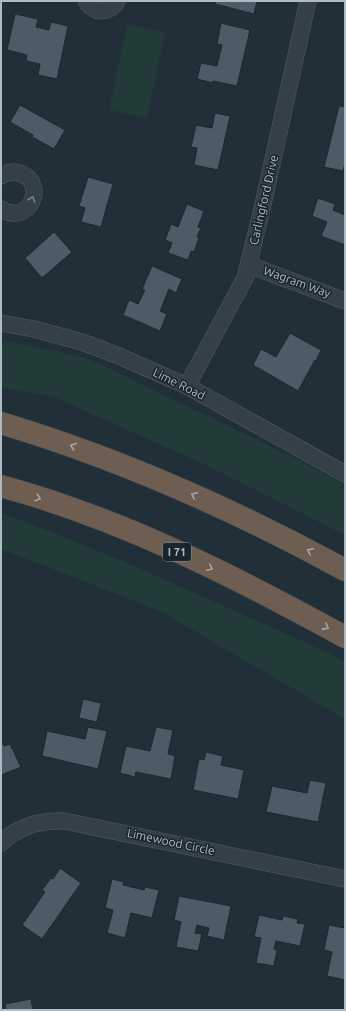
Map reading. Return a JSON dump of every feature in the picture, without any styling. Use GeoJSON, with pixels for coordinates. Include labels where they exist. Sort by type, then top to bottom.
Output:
{"type":"FeatureCollection","features":[{"type":"Feature","properties":{"kind":"highway"},"geometry":{"type":"LineString","coordinates":[[1,423],[47,436],[163,480],[251,521],[345,570]]}},
{"type":"Feature","properties":{"kind":"highway","name":"I 71"},"geometry":{"type":"LineString","coordinates":[[1,486],[88,515],[160,544],[245,584],[345,637]]}},
{"type":"Feature","properties":{"kind":"street"},"geometry":{"type":"LineString","coordinates":[[86,1],[93,8],[104,11],[109,10],[117,1]]}},
{"type":"Feature","properties":{"kind":"street","name":"Carlingford Drive"},"geometry":{"type":"LineString","coordinates":[[187,386],[245,278],[308,1]]}},
{"type":"Feature","properties":{"kind":"street"},"geometry":{"type":"LineString","coordinates":[[1,176],[10,172],[17,172],[24,175],[29,179],[33,186],[34,192],[33,200],[25,210],[13,214],[1,209]]}},
{"type":"Feature","properties":{"kind":"street","name":"Wagram Way"},"geometry":{"type":"LineString","coordinates":[[249,264],[345,301]]}},
{"type":"Feature","properties":{"kind":"street","name":"Lime Road"},"geometry":{"type":"LineString","coordinates":[[1,323],[34,329],[82,342],[119,356],[187,386],[345,474]]}},
{"type":"Feature","properties":{"kind":"street","name":"Limewood Circle"},"geometry":{"type":"LineString","coordinates":[[1,843],[10,834],[30,825],[41,822],[64,820],[345,879]]}},
{"type":"Feature","properties":{"kind":"green space"},"geometry":{"type":"Polygon","coordinates":[[[127,24],[165,32],[147,118],[109,110],[127,24]]]}},
{"type":"Feature","properties":{"kind":"green space"},"geometry":{"type":"Polygon","coordinates":[[[1,340],[87,358],[303,462],[345,485],[345,535],[206,465],[54,397],[1,388],[1,340]]]}},
{"type":"Feature","properties":{"kind":"green space"},"geometry":{"type":"Polygon","coordinates":[[[1,513],[67,538],[148,572],[329,653],[345,663],[345,719],[160,611],[1,549],[1,513]]]}},
{"type":"Feature","properties":{"kind":"building"},"geometry":{"type":"Polygon","coordinates":[[[216,1],[257,1],[254,14],[215,4],[216,1]]]}},
{"type":"Feature","properties":{"kind":"building"},"geometry":{"type":"Polygon","coordinates":[[[15,14],[38,19],[36,27],[49,30],[51,22],[68,26],[57,79],[38,75],[40,64],[26,61],[27,55],[7,50],[15,14]]]}},
{"type":"Feature","properties":{"kind":"building"},"geometry":{"type":"Polygon","coordinates":[[[221,23],[250,30],[237,86],[197,79],[201,63],[217,66],[222,45],[217,44],[221,23]]]}},
{"type":"Feature","properties":{"kind":"building"},"geometry":{"type":"Polygon","coordinates":[[[20,105],[65,130],[54,149],[32,137],[33,135],[10,122],[20,105]]]}},
{"type":"Feature","properties":{"kind":"building"},"geometry":{"type":"Polygon","coordinates":[[[339,106],[345,107],[345,163],[343,171],[324,167],[339,106]]]}},
{"type":"Feature","properties":{"kind":"building"},"geometry":{"type":"Polygon","coordinates":[[[215,113],[230,116],[218,170],[194,165],[197,148],[191,147],[196,125],[212,128],[215,113]]]}},
{"type":"Feature","properties":{"kind":"building"},"geometry":{"type":"Polygon","coordinates":[[[88,177],[113,184],[101,227],[81,222],[85,208],[79,206],[88,177]]]}},
{"type":"Feature","properties":{"kind":"building"},"geometry":{"type":"Polygon","coordinates":[[[318,198],[335,204],[333,210],[345,215],[345,245],[321,236],[327,222],[312,216],[318,198]]]}},
{"type":"Feature","properties":{"kind":"building"},"geometry":{"type":"Polygon","coordinates":[[[187,204],[204,211],[198,227],[201,228],[197,237],[199,238],[194,252],[191,251],[188,260],[168,253],[172,243],[165,240],[171,224],[178,227],[187,204]]]}},
{"type":"Feature","properties":{"kind":"building"},"geometry":{"type":"Polygon","coordinates":[[[54,232],[72,252],[42,278],[25,258],[54,232]]]}},
{"type":"Feature","properties":{"kind":"building"},"geometry":{"type":"Polygon","coordinates":[[[152,266],[182,279],[176,293],[169,289],[160,311],[167,314],[160,331],[123,315],[129,300],[138,304],[145,290],[142,289],[152,266]]]}},
{"type":"Feature","properties":{"kind":"building"},"geometry":{"type":"Polygon","coordinates":[[[290,333],[321,350],[298,391],[253,365],[261,349],[276,357],[290,333]]]}},
{"type":"Feature","properties":{"kind":"building"},"geometry":{"type":"Polygon","coordinates":[[[83,699],[101,703],[97,722],[79,718],[83,699]]]}},
{"type":"Feature","properties":{"kind":"building"},"geometry":{"type":"Polygon","coordinates":[[[88,727],[107,731],[98,769],[42,756],[47,731],[85,739],[88,727]]]}},
{"type":"Feature","properties":{"kind":"building"},"geometry":{"type":"Polygon","coordinates":[[[156,727],[173,730],[168,754],[175,756],[171,779],[136,772],[135,777],[120,773],[126,746],[150,751],[156,727]]]}},
{"type":"Feature","properties":{"kind":"building"},"geometry":{"type":"Polygon","coordinates":[[[1,739],[4,746],[10,744],[21,767],[1,775],[1,739]]]}},
{"type":"Feature","properties":{"kind":"building"},"geometry":{"type":"Polygon","coordinates":[[[206,752],[223,756],[221,765],[244,770],[238,799],[193,790],[199,759],[204,760],[206,752]]]}},
{"type":"Feature","properties":{"kind":"building"},"geometry":{"type":"Polygon","coordinates":[[[310,780],[326,783],[318,822],[266,812],[272,786],[307,793],[310,780]]]}},
{"type":"Feature","properties":{"kind":"building"},"geometry":{"type":"Polygon","coordinates":[[[60,868],[81,883],[42,939],[22,925],[45,892],[42,890],[51,878],[53,879],[60,868]]]}},
{"type":"Feature","properties":{"kind":"building"},"geometry":{"type":"Polygon","coordinates":[[[112,879],[124,882],[123,885],[144,890],[145,887],[159,890],[152,918],[131,913],[125,938],[107,933],[113,910],[105,908],[112,879]]]}},
{"type":"Feature","properties":{"kind":"building"},"geometry":{"type":"Polygon","coordinates":[[[179,896],[231,906],[224,940],[207,936],[209,928],[197,925],[195,933],[202,934],[198,951],[176,947],[181,922],[174,920],[179,896]]]}},
{"type":"Feature","properties":{"kind":"building"},"geometry":{"type":"Polygon","coordinates":[[[259,915],[282,920],[283,916],[298,919],[297,923],[305,924],[300,946],[276,941],[274,949],[277,950],[274,966],[256,963],[261,938],[254,937],[259,915]]]}},
{"type":"Feature","properties":{"kind":"building"},"geometry":{"type":"Polygon","coordinates":[[[329,925],[345,928],[345,980],[327,976],[332,952],[324,950],[329,925]]]}},
{"type":"Feature","properties":{"kind":"building"},"geometry":{"type":"Polygon","coordinates":[[[31,999],[33,1010],[6,1010],[5,1004],[31,999]]]}}]}
